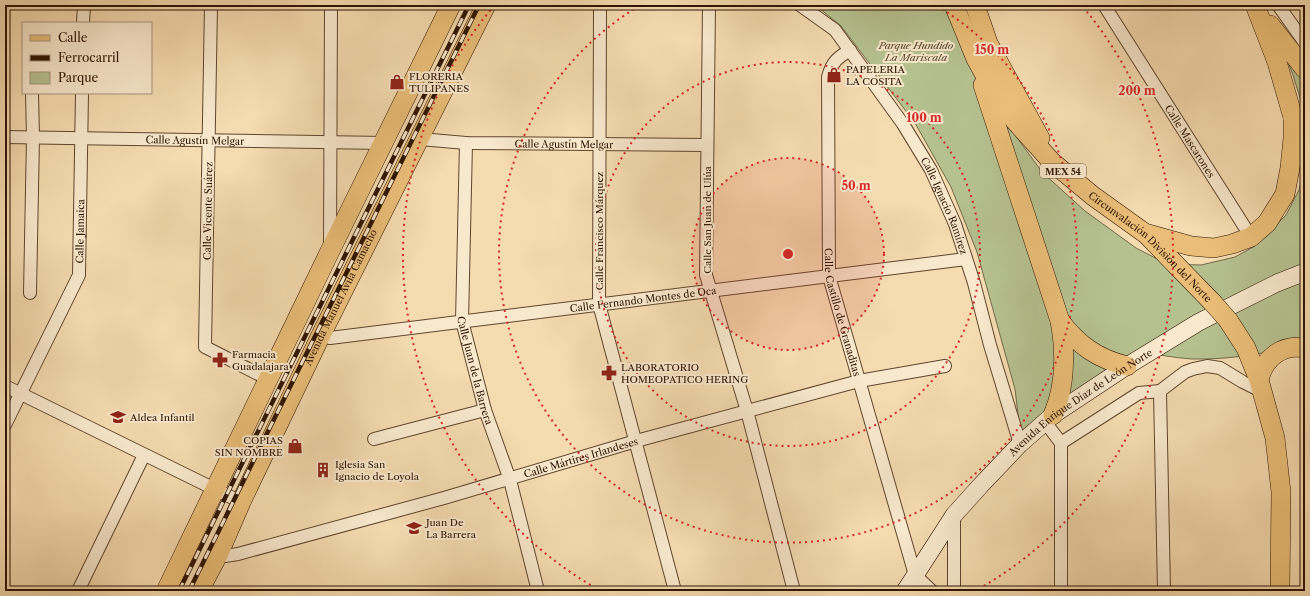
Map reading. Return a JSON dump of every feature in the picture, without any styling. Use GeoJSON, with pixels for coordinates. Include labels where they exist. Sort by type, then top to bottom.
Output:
{"type":"FeatureCollection","features":[{"type":"Feature","properties":{"kind":"main road"},"geometry":{"type":"LineString","coordinates":[[166,591],[330,251],[451,5]]}},
{"type":"Feature","properties":{"kind":"main road","name":"Avenida Manuel Ávila Camacho"},"geometry":{"type":"LineString","coordinates":[[199,591],[219,553],[241,502],[321,335],[486,5]]}},
{"type":"Feature","properties":{"kind":"main road","name":"Circunvalación División del Norte"},"geometry":{"type":"LineString","coordinates":[[954,5],[976,59],[1000,100],[1015,121],[1052,162],[1093,196],[1146,234],[1213,302],[1228,320],[1246,348],[1261,386],[1275,438],[1281,492],[1280,591]]}},
{"type":"Feature","properties":{"kind":"main road"},"geometry":{"type":"LineString","coordinates":[[975,5],[988,43],[1025,109],[1052,162]]}},
{"type":"Feature","properties":{"kind":"main road"},"geometry":{"type":"LineString","coordinates":[[1255,5],[1305,69]]}},
{"type":"Feature","properties":{"kind":"main road"},"geometry":{"type":"LineString","coordinates":[[1255,5],[1277,62],[1305,159]]}},
{"type":"Feature","properties":{"kind":"main road"},"geometry":{"type":"LineString","coordinates":[[976,59],[979,75],[992,116],[1060,321],[1064,344],[1064,372],[1058,403],[1049,418]]}},
{"type":"Feature","properties":{"kind":"main road"},"geometry":{"type":"LineString","coordinates":[[1146,234],[1191,246],[1214,248],[1232,244],[1251,237],[1267,223],[1285,194],[1290,168],[1293,138],[1293,115]]}},
{"type":"Feature","properties":{"kind":"main road","name":"Avenida Enrique Díaz de León Norte"},"geometry":{"type":"LineString","coordinates":[[905,591],[954,515],[1020,444],[1049,418],[1127,366],[1199,322],[1277,283],[1305,272]]}},
{"type":"Feature","properties":{"kind":"main road"},"geometry":{"type":"LineString","coordinates":[[1060,321],[1074,338],[1092,352],[1114,363],[1127,366]]}},
{"type":"Feature","properties":{"kind":"main road"},"geometry":{"type":"LineString","coordinates":[[1261,386],[1261,373],[1267,361],[1278,352],[1292,347],[1305,348]]}},
{"type":"Feature","properties":{"kind":"street"},"geometry":{"type":"LineString","coordinates":[[83,22],[84,5]]}},
{"type":"Feature","properties":{"kind":"street","name":"Calle Vicente Suárez"},"geometry":{"type":"LineString","coordinates":[[211,5],[205,347],[268,379]]}},
{"type":"Feature","properties":{"kind":"street"},"geometry":{"type":"LineString","coordinates":[[330,251],[331,5]]}},
{"type":"Feature","properties":{"kind":"street","name":"Calle Francisco Márquez"},"geometry":{"type":"LineString","coordinates":[[600,5],[599,304],[675,591]]}},
{"type":"Feature","properties":{"kind":"street","name":"Calle San Juan de Ulúa"},"geometry":{"type":"LineString","coordinates":[[709,5],[706,275],[747,410],[794,591]]}},
{"type":"Feature","properties":{"kind":"street","name":"Calle Ignacio Ramírez"},"geometry":{"type":"LineString","coordinates":[[800,5],[835,30],[903,124],[931,170],[955,224],[974,283],[990,345],[1020,444]]}},
{"type":"Feature","properties":{"kind":"street","name":"Calle Mascarones"},"geometry":{"type":"LineString","coordinates":[[1104,5],[1251,237]]}},
{"type":"Feature","properties":{"kind":"street"},"geometry":{"type":"LineString","coordinates":[[1278,5],[1305,43]]}},
{"type":"Feature","properties":{"kind":"street","name":"Calle Castillo de Granaditas"},"geometry":{"type":"LineString","coordinates":[[850,50],[835,60],[830,67],[828,77],[829,276],[915,575]]}},
{"type":"Feature","properties":{"kind":"street"},"geometry":{"type":"LineString","coordinates":[[30,293],[32,94]]}},
{"type":"Feature","properties":{"kind":"street","name":"Calle Jamaica"},"geometry":{"type":"LineString","coordinates":[[5,425],[79,275],[82,94]]}},
{"type":"Feature","properties":{"kind":"street","name":"Calle Agustín Melgar"},"geometry":{"type":"LineString","coordinates":[[5,137],[384,143]]}},
{"type":"Feature","properties":{"kind":"street","name":"Calle Agustín Melgar"},"geometry":{"type":"LineString","coordinates":[[420,139],[466,143],[707,145]]}},
{"type":"Feature","properties":{"kind":"street","name":"Calle Juan de la Barrera"},"geometry":{"type":"LineString","coordinates":[[466,143],[462,321],[485,410],[510,480],[538,591]]}},
{"type":"Feature","properties":{"kind":"street","name":"Calle Fernando Montes de Oca"},"geometry":{"type":"LineString","coordinates":[[321,335],[330,338],[966,259]]}},
{"type":"Feature","properties":{"kind":"street","name":"Calle Mártires Irlandeses"},"geometry":{"type":"LineString","coordinates":[[219,553],[225,556],[238,554],[510,480],[636,441],[747,410],[858,381],[945,366]]}},
{"type":"Feature","properties":{"kind":"street"},"geometry":{"type":"LineString","coordinates":[[1061,443],[1139,393],[1160,391],[1185,372],[1192,369],[1207,366],[1220,368],[1243,382],[1261,386]]}},
{"type":"Feature","properties":{"kind":"street"},"geometry":{"type":"LineString","coordinates":[[5,386],[241,502]]}},
{"type":"Feature","properties":{"kind":"street"},"geometry":{"type":"LineString","coordinates":[[1160,391],[1164,591]]}},
{"type":"Feature","properties":{"kind":"street"},"geometry":{"type":"LineString","coordinates":[[374,439],[485,410]]}},
{"type":"Feature","properties":{"kind":"street"},"geometry":{"type":"LineString","coordinates":[[1049,418],[1061,443],[1061,591]]}},
{"type":"Feature","properties":{"kind":"street"},"geometry":{"type":"LineString","coordinates":[[78,591],[144,455]]}},
{"type":"Feature","properties":{"kind":"street"},"geometry":{"type":"LineString","coordinates":[[954,515],[954,591]]}},
{"type":"Feature","properties":{"kind":"street"},"geometry":{"type":"LineString","coordinates":[[915,575],[932,591]]}},
{"type":"Feature","properties":{"kind":"green space","name":"Parque Hundido La Mariscala"},"geometry":{"type":"Polygon","coordinates":[[[819,5],[950,5],[1007,124],[1042,172],[1085,211],[1136,248],[1167,264],[1201,265],[1235,257],[1255,246],[1286,215],[1299,190],[1305,168],[1305,344],[1263,353],[1206,359],[1192,359],[1139,352],[1021,439],[1015,389],[977,252],[951,187],[915,123],[841,26],[819,8],[819,5]]]}},
{"type":"Feature","properties":{"kind":"green space"},"geometry":{"type":"Polygon","coordinates":[[[1283,50],[1305,80],[1305,114],[1293,75],[1283,50]]]}},
{"type":"Feature","properties":{"kind":"railway"},"geometry":{"type":"LineString","coordinates":[[179,591],[469,5]]}},
{"type":"Feature","properties":{"kind":"railway"},"geometry":{"type":"LineString","coordinates":[[189,591],[479,5]]}},
{"type":"Feature","properties":{"kind":"place","name":"PAPELERIA LA COSITA"},"geometry":{"type":"Point","coordinates":[834,75]}},
{"type":"Feature","properties":{"kind":"place","name":"FLORERIA TULIPANES"},"geometry":{"type":"Point","coordinates":[397,82]}},
{"type":"Feature","properties":{"kind":"place","name":"Farmacia Guadalajara"},"geometry":{"type":"Point","coordinates":[220,360]}},
{"type":"Feature","properties":{"kind":"place","name":"LABORATORIO HOMEOPATICO HERING"},"geometry":{"type":"Point","coordinates":[609,373]}},
{"type":"Feature","properties":{"kind":"place","name":"Aldea Infantil"},"geometry":{"type":"Point","coordinates":[118,417]}},
{"type":"Feature","properties":{"kind":"place","name":"COPIAS SIN NOMBRE"},"geometry":{"type":"Point","coordinates":[295,446]}},
{"type":"Feature","properties":{"kind":"place","name":"Iglesia San Ignacio de Loyola"},"geometry":{"type":"Point","coordinates":[323,470]}},
{"type":"Feature","properties":{"kind":"place","name":"Juan De La Barrera"},"geometry":{"type":"Point","coordinates":[414,528]}}]}
